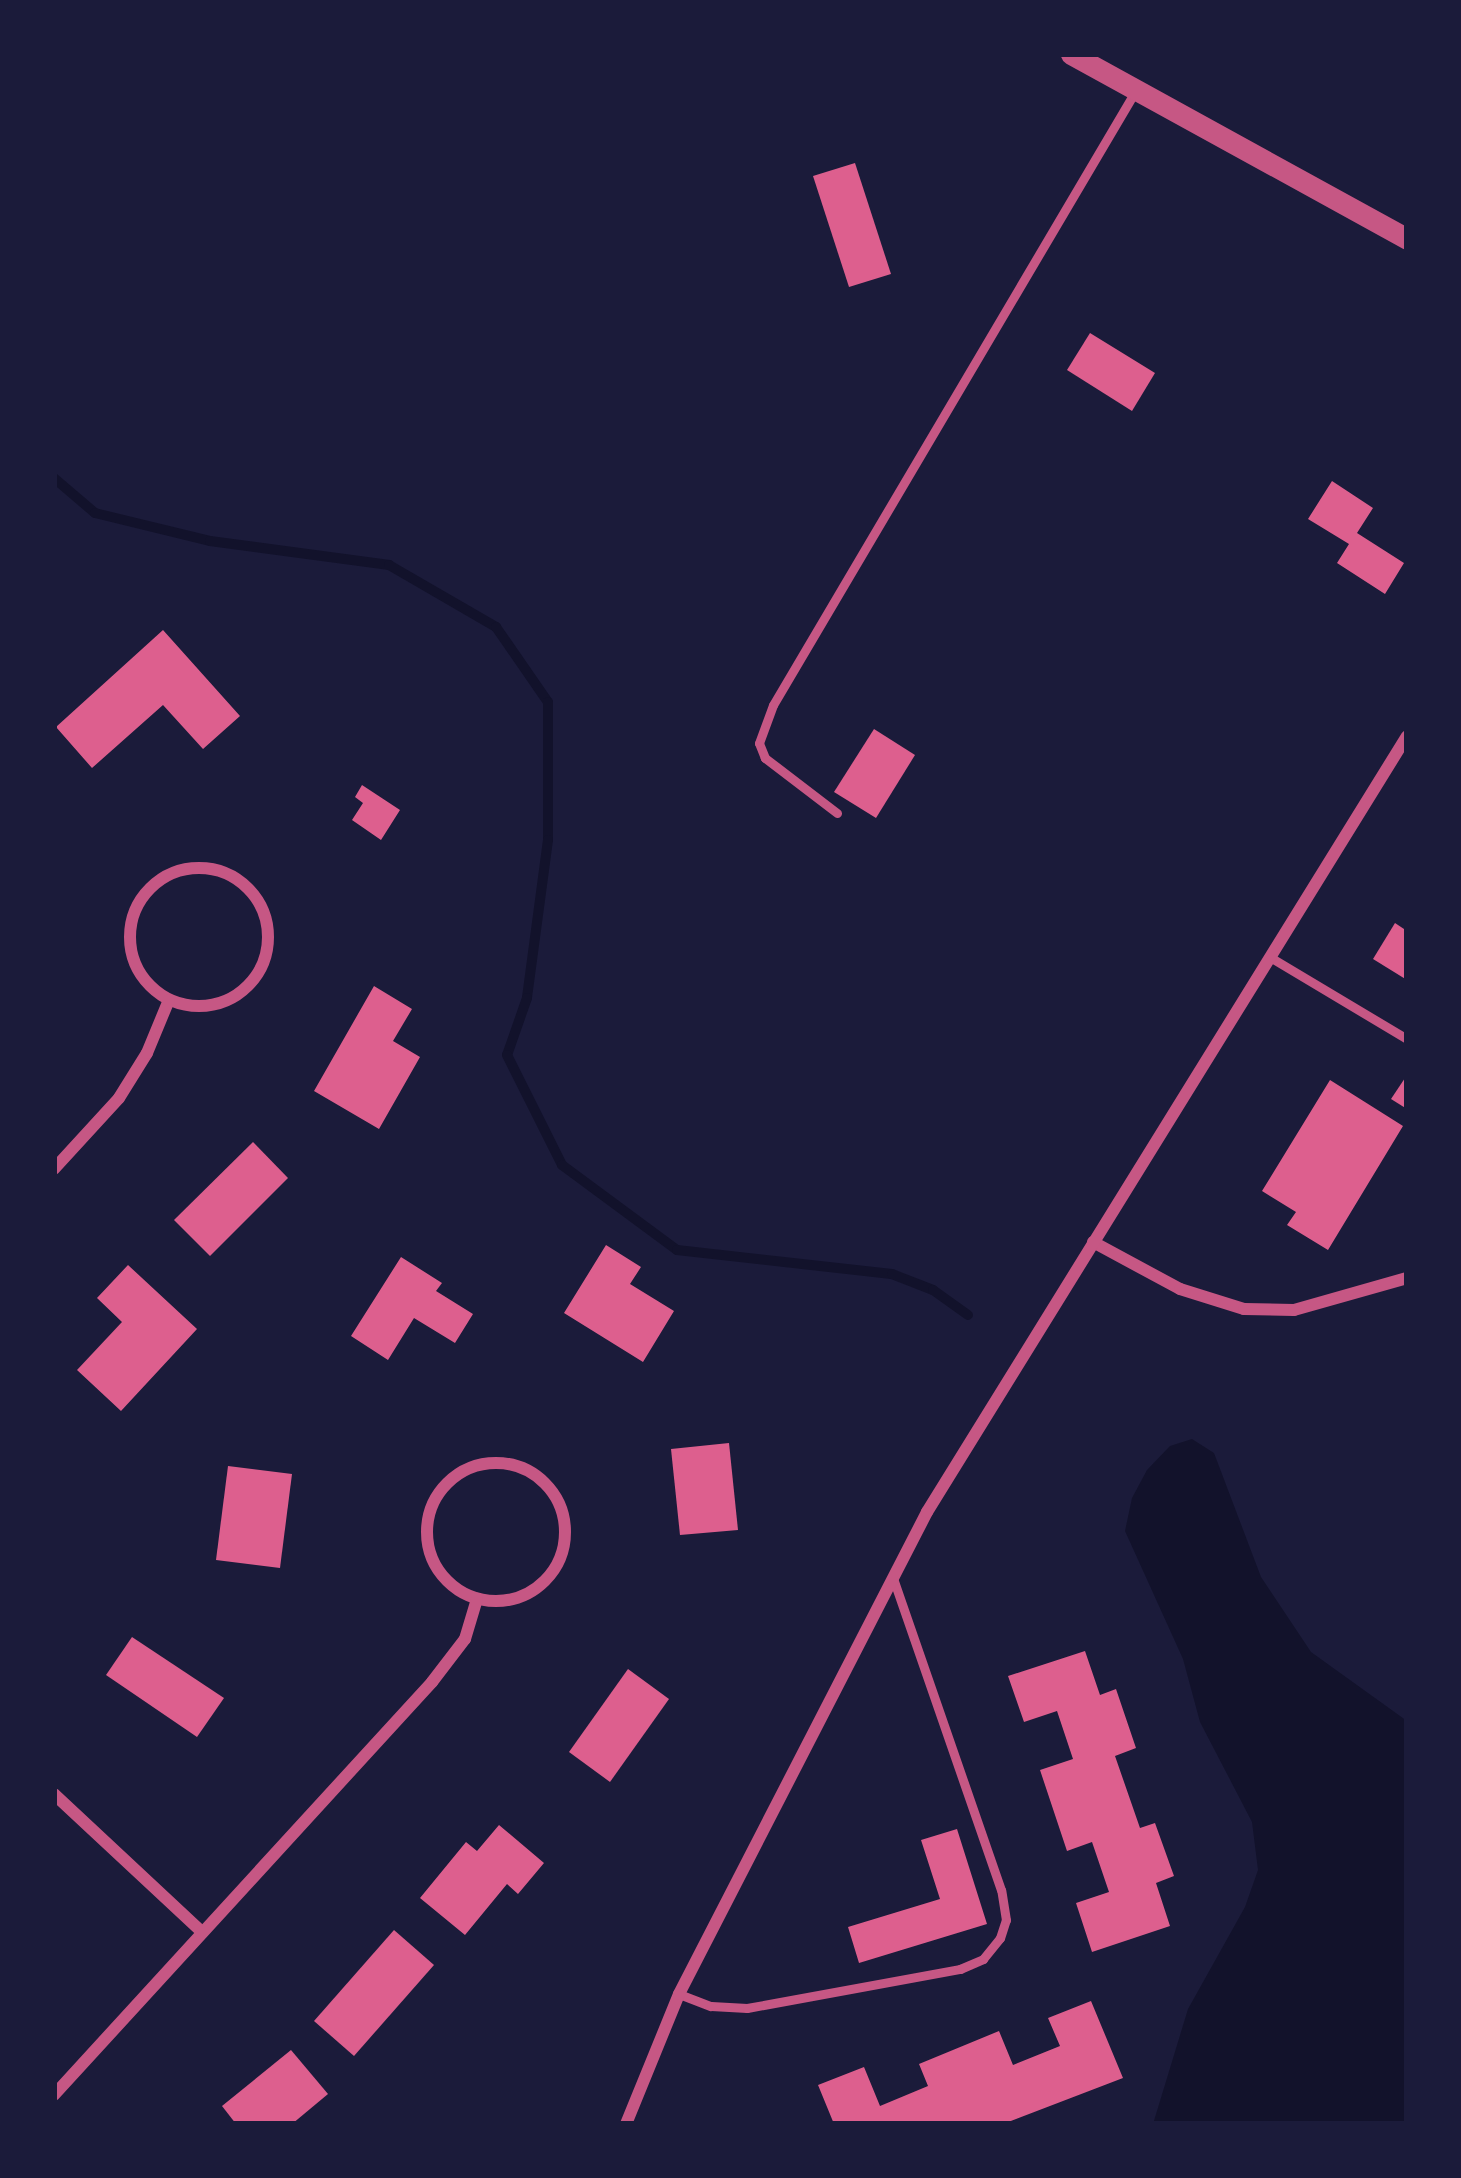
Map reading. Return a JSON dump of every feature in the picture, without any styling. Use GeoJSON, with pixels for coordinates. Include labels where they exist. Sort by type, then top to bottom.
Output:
{"type":"FeatureCollection","features":[{"type":"Feature","properties":{"kind":"street"},"geometry":{"type":"LineString","coordinates":[[1071,54],[1407,239]]}},
{"type":"Feature","properties":{"kind":"street"},"geometry":{"type":"LineString","coordinates":[[626,2124],[679,1994],[893,1578],[1093,1242],[1406,742]]}},
{"type":"Feature","properties":{"kind":"street"},"geometry":{"type":"LineString","coordinates":[[185,868],[223,872],[241,881],[265,914],[267,955],[259,974],[228,1001],[188,1006],[169,1000],[152,989],[132,957],[131,919],[139,901],[152,886],[185,868]]}},
{"type":"Feature","properties":{"kind":"street"},"geometry":{"type":"LineString","coordinates":[[54,1169],[119,1098],[147,1053],[169,1000]]}},
{"type":"Feature","properties":{"kind":"street"},"geometry":{"type":"LineString","coordinates":[[1093,1242],[1180,1289],[1244,1309],[1294,1310],[1407,1278]]}},
{"type":"Feature","properties":{"kind":"street"},"geometry":{"type":"LineString","coordinates":[[513,1465],[531,1472],[558,1501],[564,1520],[560,1559],[550,1576],[516,1598],[477,1598],[459,1590],[434,1561],[427,1524],[432,1505],[457,1475],[474,1466],[513,1465]]}},
{"type":"Feature","properties":{"kind":"street"},"geometry":{"type":"LineString","coordinates":[[54,2095],[431,1682],[465,1639],[477,1598]]}},
{"type":"Feature","properties":{"kind":"street"},"geometry":{"type":"LineString","coordinates":[[54,1794],[201,1930]]}},
{"type":"Feature","properties":{"kind":"lane"},"geometry":{"type":"LineString","coordinates":[[837,813],[765,758],[759,743],[773,705],[1136,90]]}},
{"type":"Feature","properties":{"kind":"lane"},"geometry":{"type":"LineString","coordinates":[[1270,957],[1407,1039]]}},
{"type":"Feature","properties":{"kind":"lane"},"geometry":{"type":"LineString","coordinates":[[679,1994],[711,2006],[747,2008],[960,1969],[983,1959],[1000,1938],[1006,1920],[1001,1890],[893,1578]]}},
{"type":"Feature","properties":{"kind":"shaded area"},"geometry":{"type":"Polygon","coordinates":[[[1192,1439],[1214,1453],[1261,1577],[1311,1652],[1407,1721],[1407,2124],[1153,2124],[1188,2009],[1245,1907],[1258,1870],[1252,1822],[1200,1722],[1183,1659],[1125,1531],[1132,1498],[1147,1470],[1170,1446],[1192,1439]]]}},
{"type":"Feature","properties":{"kind":"building"},"geometry":{"type":"Polygon","coordinates":[[[855,163],[891,274],[849,287],[813,176],[855,163]]]}},
{"type":"Feature","properties":{"kind":"building"},"geometry":{"type":"Polygon","coordinates":[[[1090,333],[1155,373],[1132,411],[1067,370],[1090,333]]]}},
{"type":"Feature","properties":{"kind":"building"},"geometry":{"type":"Polygon","coordinates":[[[1332,481],[1373,508],[1357,533],[1404,563],[1385,594],[1337,563],[1349,544],[1308,519],[1332,481]]]}},
{"type":"Feature","properties":{"kind":"building"},"geometry":{"type":"Polygon","coordinates":[[[163,630],[240,716],[203,749],[163,705],[92,768],[56,727],[163,630]]]}},
{"type":"Feature","properties":{"kind":"building"},"geometry":{"type":"Polygon","coordinates":[[[874,729],[915,755],[876,818],[834,792],[874,729]]]}},
{"type":"Feature","properties":{"kind":"building"},"geometry":{"type":"Polygon","coordinates":[[[362,785],[400,810],[381,840],[352,820],[363,803],[355,797],[362,785]]]}},
{"type":"Feature","properties":{"kind":"building"},"geometry":{"type":"Polygon","coordinates":[[[1395,923],[1407,931],[1407,980],[1373,959],[1395,923]]]}},
{"type":"Feature","properties":{"kind":"building"},"geometry":{"type":"Polygon","coordinates":[[[374,986],[412,1009],[393,1041],[420,1057],[379,1129],[314,1091],[374,986]]]}},
{"type":"Feature","properties":{"kind":"building"},"geometry":{"type":"Polygon","coordinates":[[[1407,1075],[1407,1109],[1391,1099],[1407,1075]]]}},
{"type":"Feature","properties":{"kind":"building"},"geometry":{"type":"Polygon","coordinates":[[[1330,1080],[1403,1126],[1328,1250],[1287,1225],[1296,1212],[1262,1191],[1330,1080]]]}},
{"type":"Feature","properties":{"kind":"building"},"geometry":{"type":"Polygon","coordinates":[[[253,1142],[288,1178],[210,1256],[174,1220],[253,1142]]]}},
{"type":"Feature","properties":{"kind":"building"},"geometry":{"type":"Polygon","coordinates":[[[606,1245],[641,1267],[630,1284],[674,1311],[643,1362],[564,1313],[606,1245]]]}},
{"type":"Feature","properties":{"kind":"building"},"geometry":{"type":"Polygon","coordinates":[[[401,1257],[442,1283],[436,1291],[473,1314],[455,1343],[414,1318],[388,1360],[351,1336],[401,1257]]]}},
{"type":"Feature","properties":{"kind":"building"},"geometry":{"type":"Polygon","coordinates":[[[128,1265],[197,1329],[121,1411],[77,1370],[122,1322],[97,1298],[128,1265]]]}},
{"type":"Feature","properties":{"kind":"building"},"geometry":{"type":"Polygon","coordinates":[[[729,1443],[738,1530],[680,1535],[671,1449],[729,1443]]]}},
{"type":"Feature","properties":{"kind":"building"},"geometry":{"type":"Polygon","coordinates":[[[228,1466],[292,1474],[280,1568],[216,1560],[228,1466]]]}},
{"type":"Feature","properties":{"kind":"building"},"geometry":{"type":"Polygon","coordinates":[[[132,1637],[224,1698],[197,1737],[106,1675],[132,1637]]]}},
{"type":"Feature","properties":{"kind":"building"},"geometry":{"type":"Polygon","coordinates":[[[1085,1651],[1100,1695],[1116,1689],[1136,1748],[1115,1756],[1140,1828],[1155,1823],[1174,1876],[1156,1883],[1170,1926],[1092,1952],[1076,1903],[1109,1892],[1092,1842],[1067,1851],[1040,1770],[1073,1759],[1057,1711],[1024,1722],[1008,1676],[1085,1651]]]}},
{"type":"Feature","properties":{"kind":"building"},"geometry":{"type":"Polygon","coordinates":[[[628,1669],[669,1699],[610,1782],[569,1752],[628,1669]]]}},
{"type":"Feature","properties":{"kind":"building"},"geometry":{"type":"Polygon","coordinates":[[[499,1825],[544,1863],[518,1894],[507,1884],[465,1935],[420,1898],[466,1842],[477,1851],[499,1825]]]}},
{"type":"Feature","properties":{"kind":"building"},"geometry":{"type":"Polygon","coordinates":[[[957,1829],[987,1924],[859,1963],[848,1927],[940,1899],[921,1840],[957,1829]]]}},
{"type":"Feature","properties":{"kind":"building"},"geometry":{"type":"Polygon","coordinates":[[[394,1930],[434,1965],[354,2056],[314,2021],[394,1930]]]}},
{"type":"Feature","properties":{"kind":"building"},"geometry":{"type":"Polygon","coordinates":[[[1091,2001],[1123,2078],[1003,2124],[834,2124],[818,2085],[864,2067],[880,2106],[928,2086],[919,2064],[999,2031],[1013,2065],[1060,2046],[1048,2018],[1091,2001]]]}},
{"type":"Feature","properties":{"kind":"building"},"geometry":{"type":"Polygon","coordinates":[[[291,2050],[328,2094],[292,2124],[236,2124],[222,2106],[291,2050]]]}},
{"type":"Feature","properties":{"kind":"waterway"},"geometry":{"type":"LineString","coordinates":[[54,478],[95,513],[210,541],[389,565],[496,627],[548,702],[548,840],[527,998],[507,1055],[562,1165],[677,1250],[892,1274],[933,1290],[968,1315]]}}]}
